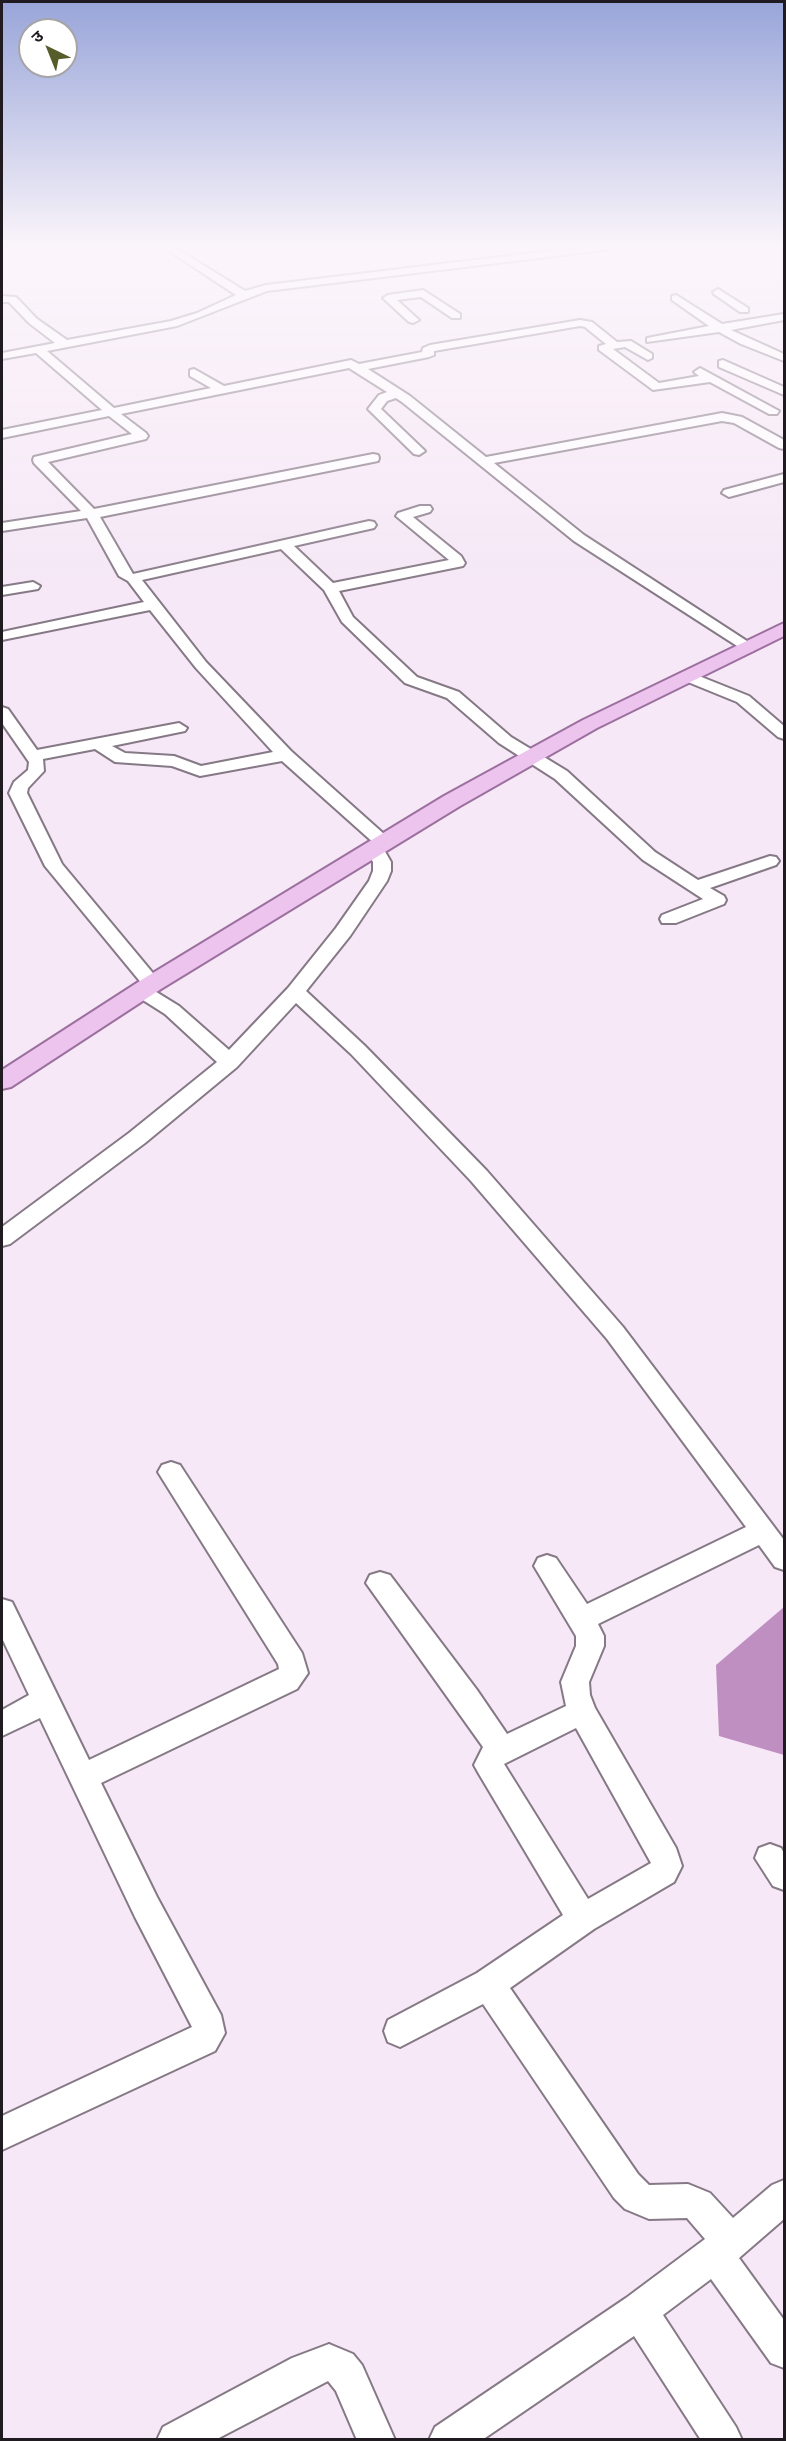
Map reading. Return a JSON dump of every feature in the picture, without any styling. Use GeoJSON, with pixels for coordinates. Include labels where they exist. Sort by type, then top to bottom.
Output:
{"type":"FeatureCollection","features":[{"type":"Feature","properties":{"kind":"main road"},"geometry":{"type":"LineString","coordinates":[[2,1081],[147,988],[452,801],[590,724],[782,634]]}},
{"type":"Feature","properties":{"kind":"street"},"geometry":{"type":"LineString","coordinates":[[51,361],[141,437],[39,460],[92,515],[126,576],[133,578],[369,525]]}},
{"type":"Feature","properties":{"kind":"street"},"geometry":{"type":"LineString","coordinates":[[357,368],[393,361]]}},
{"type":"Feature","properties":{"kind":"street"},"geometry":{"type":"LineString","coordinates":[[621,362],[626,361]]}},
{"type":"Feature","properties":{"kind":"street"},"geometry":{"type":"LineString","coordinates":[[621,362],[657,387],[712,378]]}},
{"type":"Feature","properties":{"kind":"street"},"geometry":{"type":"LineString","coordinates":[[2,434],[351,364],[397,393],[579,538],[748,648]]}},
{"type":"Feature","properties":{"kind":"street"},"geometry":{"type":"LineString","coordinates":[[723,364],[784,391]]}},
{"type":"Feature","properties":{"kind":"street"},"geometry":{"type":"LineString","coordinates":[[696,370],[779,410]]}},
{"type":"Feature","properties":{"kind":"street"},"geometry":{"type":"LineString","coordinates":[[194,373],[221,389]]}},
{"type":"Feature","properties":{"kind":"street"},"geometry":{"type":"LineString","coordinates":[[771,385],[784,381]]}},
{"type":"Feature","properties":{"kind":"street"},"geometry":{"type":"LineString","coordinates":[[397,393],[383,398],[374,410],[419,451]]}},
{"type":"Feature","properties":{"kind":"street"},"geometry":{"type":"LineString","coordinates":[[738,420],[779,410]]}},
{"type":"Feature","properties":{"kind":"street"},"geometry":{"type":"LineString","coordinates":[[484,461],[722,417],[738,420],[784,445]]}},
{"type":"Feature","properties":{"kind":"street"},"geometry":{"type":"LineString","coordinates":[[43,426],[72,452]]}},
{"type":"Feature","properties":{"kind":"street"},"geometry":{"type":"LineString","coordinates":[[2,527],[92,515],[373,458]]}},
{"type":"Feature","properties":{"kind":"street"},"geometry":{"type":"LineString","coordinates":[[729,493],[784,478]]}},
{"type":"Feature","properties":{"kind":"street"},"geometry":{"type":"LineString","coordinates":[[330,588],[458,563],[403,516],[425,509]]}},
{"type":"Feature","properties":{"kind":"street"},"geometry":{"type":"LineString","coordinates":[[284,544],[330,588],[346,619],[411,680],[453,695],[505,740],[561,776],[649,856],[717,900],[669,919]]}},
{"type":"Feature","properties":{"kind":"street"},"geometry":{"type":"LineString","coordinates":[[2,1238],[137,1138],[230,1062],[295,992],[344,932],[378,881],[382,870],[380,846],[293,760],[285,755],[201,665],[133,578]]}},
{"type":"Feature","properties":{"kind":"street"},"geometry":{"type":"LineString","coordinates":[[2,591],[33,586]]}},
{"type":"Feature","properties":{"kind":"street"},"geometry":{"type":"LineString","coordinates":[[2,636],[154,605]]}},
{"type":"Feature","properties":{"kind":"street"},"geometry":{"type":"LineString","coordinates":[[689,677],[743,699],[784,734]]}},
{"type":"Feature","properties":{"kind":"street"},"geometry":{"type":"LineString","coordinates":[[2,712],[37,762],[36,771],[20,786],[2,790]]}},
{"type":"Feature","properties":{"kind":"street"},"geometry":{"type":"LineString","coordinates":[[33,756],[179,728]]}},
{"type":"Feature","properties":{"kind":"street"},"geometry":{"type":"LineString","coordinates":[[96,743],[121,758],[174,761],[200,771],[285,755]]}},
{"type":"Feature","properties":{"kind":"street"},"geometry":{"type":"LineString","coordinates":[[20,786],[18,793],[54,866],[147,988],[230,1062]]}},
{"type":"Feature","properties":{"kind":"street"},"geometry":{"type":"LineString","coordinates":[[697,886],[770,861]]}},
{"type":"Feature","properties":{"kind":"street"},"geometry":{"type":"LineString","coordinates":[[295,992],[358,1050],[479,1176],[615,1333],[784,1559]]}},
{"type":"Feature","properties":{"kind":"street"},"geometry":{"type":"LineString","coordinates":[[83,1777],[287,1680],[294,1673],[292,1661],[171,1472]]}},
{"type":"Feature","properties":{"kind":"street"},"geometry":{"type":"LineString","coordinates":[[582,1619],[763,1531]]}},
{"type":"Feature","properties":{"kind":"street"},"geometry":{"type":"LineString","coordinates":[[400,2031],[488,1984],[583,1919],[655,1877],[667,1866],[665,1858],[582,1712],[576,1695],[575,1682],[590,1646],[590,1636],[582,1619],[547,1566]]}},
{"type":"Feature","properties":{"kind":"street"},"geometry":{"type":"LineString","coordinates":[[380,1583],[467,1699],[502,1751]]}},
{"type":"Feature","properties":{"kind":"street"},"geometry":{"type":"LineString","coordinates":[[2,1610],[146,1906],[208,2026],[209,2033],[203,2040],[187,2048],[2,2133]]}},
{"type":"Feature","properties":{"kind":"street"},"geometry":{"type":"LineString","coordinates":[[2,1724],[45,1701]]}},
{"type":"Feature","properties":{"kind":"street"},"geometry":{"type":"LineString","coordinates":[[582,1712],[502,1751],[490,1760],[492,1770],[583,1919]]}},
{"type":"Feature","properties":{"kind":"street"},"geometry":{"type":"LineString","coordinates":[[488,1984],[626,2186],[638,2197],[649,2202],[688,2201],[698,2205],[784,2350]]}},
{"type":"Feature","properties":{"kind":"street"},"geometry":{"type":"LineString","coordinates":[[448,2439],[639,2311],[723,2248],[784,2196]]}},
{"type":"Feature","properties":{"kind":"street"},"geometry":{"type":"LineString","coordinates":[[639,2311],[723,2439]]}},
{"type":"Feature","properties":{"kind":"street"},"geometry":{"type":"LineString","coordinates":[[176,2439],[305,2371],[329,2362],[340,2367],[349,2378],[376,2439]]}},
{"type":"Feature","properties":{"kind":"shaded area"},"geometry":{"type":"Polygon","coordinates":[[[784,1607],[784,1755],[719,1736],[716,1665],[784,1607]]]}}]}
